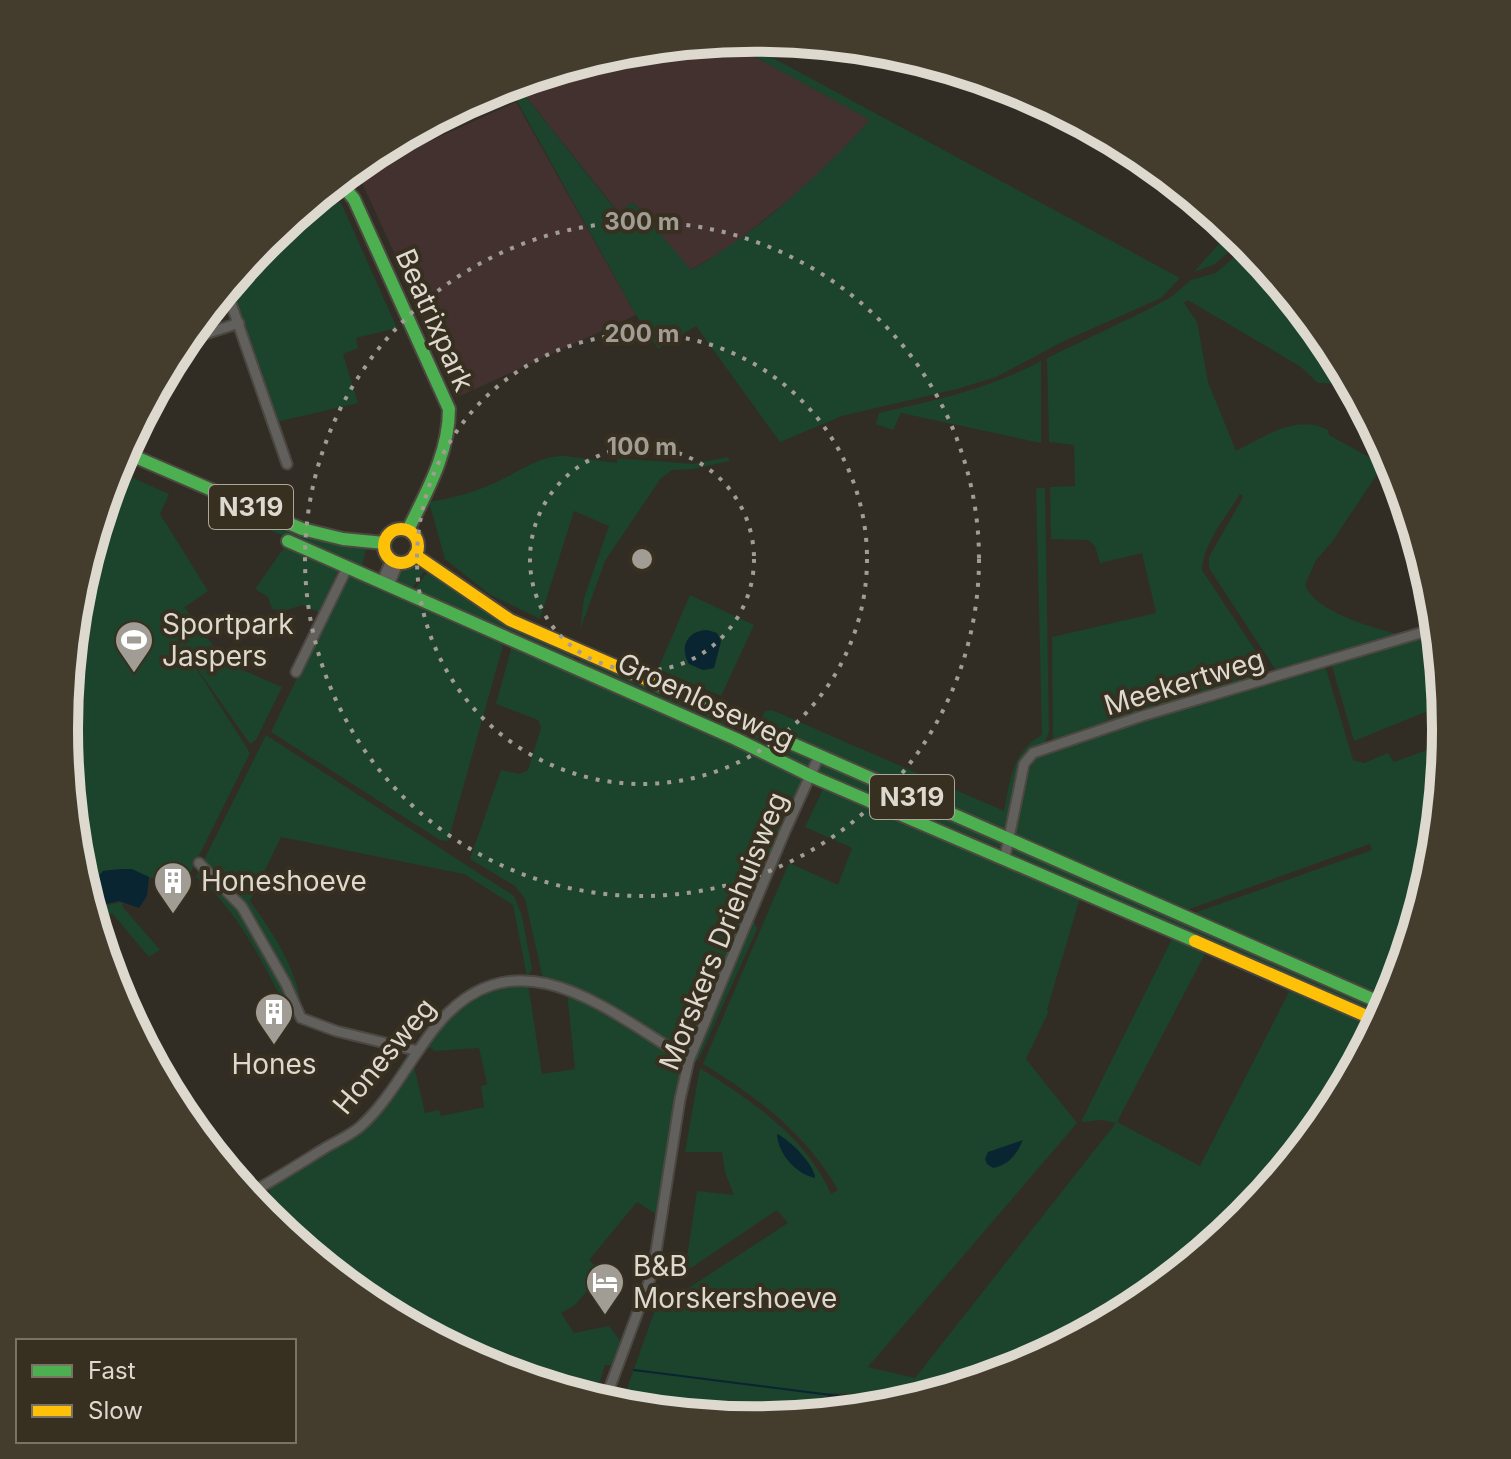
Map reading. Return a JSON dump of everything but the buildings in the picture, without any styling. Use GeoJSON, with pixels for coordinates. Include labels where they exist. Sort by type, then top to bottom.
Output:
{"type":"FeatureCollection","features":[{"type":"Feature","properties":{"kind":"street","name":"Beatrixpark"},"geometry":{"type":"LineString","coordinates":[[346,190],[354,199],[449,409],[450,431],[445,446],[408,530]]}},
{"type":"Feature","properties":{"kind":"street"},"geometry":{"type":"LineString","coordinates":[[231,301],[287,464]]}},
{"type":"Feature","properties":{"kind":"street"},"geometry":{"type":"LineString","coordinates":[[206,334],[239,323]]}},
{"type":"Feature","properties":{"kind":"street","name":"N319"},"geometry":{"type":"LineString","coordinates":[[136,457],[302,529],[343,539],[384,543]]}},
{"type":"Feature","properties":{"kind":"street"},"geometry":{"type":"LineString","coordinates":[[408,530],[415,535],[418,543],[415,555],[408,562],[395,561],[386,554],[384,543],[391,532],[408,530]]}},
{"type":"Feature","properties":{"kind":"street","name":"Groenloseweg"},"geometry":{"type":"LineString","coordinates":[[288,541],[736,739],[811,776],[1005,857],[1368,1017]]}},
{"type":"Feature","properties":{"kind":"street","name":"Groenloseweg"},"geometry":{"type":"LineString","coordinates":[[415,555],[510,620],[1376,1001]]}},
{"type":"Feature","properties":{"kind":"street"},"geometry":{"type":"LineString","coordinates":[[385,583],[395,561]]}},
{"type":"Feature","properties":{"kind":"street"},"geometry":{"type":"LineString","coordinates":[[296,672],[348,566]]}},
{"type":"Feature","properties":{"kind":"street","name":"Meekertweg"},"geometry":{"type":"LineString","coordinates":[[1009,840],[1024,764],[1033,753],[1142,716],[1425,631]]}},
{"type":"Feature","properties":{"kind":"street","name":"Morskers Driehuisweg"},"geometry":{"type":"LineString","coordinates":[[609,1391],[653,1271],[689,1060],[819,756]]}},
{"type":"Feature","properties":{"kind":"street"},"geometry":{"type":"LineString","coordinates":[[1005,857],[1009,840]]}},
{"type":"Feature","properties":{"kind":"street"},"geometry":{"type":"LineString","coordinates":[[199,863],[242,907],[286,984],[301,1018],[336,1031],[418,1051]]}},
{"type":"Feature","properties":{"kind":"street","name":"Honesweg"},"geometry":{"type":"LineString","coordinates":[[258,1189],[357,1129],[454,1006],[500,983],[525,980],[558,984],[689,1060]]}},
{"type":"Feature","properties":{"kind":"shaded area"},"geometry":{"type":"Polygon","coordinates":[[[747,52],[871,120],[819,176],[727,249],[690,270],[633,202],[619,213],[523,94],[623,65],[711,53],[747,52]]]}},
{"type":"Feature","properties":{"kind":"shaded area"},"geometry":{"type":"Polygon","coordinates":[[[516,102],[636,315],[460,396],[360,179],[389,160],[516,102]]]}},
{"type":"Feature","properties":{"kind":"green space"},"geometry":{"type":"Polygon","coordinates":[[[746,52],[762,52],[1180,278],[1161,298],[1064,341],[996,377],[842,416],[780,442],[696,326],[658,349],[515,97],[523,94],[618,213],[633,202],[691,270],[764,221],[870,120],[746,52]]]}},
{"type":"Feature","properties":{"kind":"green space"},"geometry":{"type":"Polygon","coordinates":[[[331,202],[341,203],[397,328],[356,338],[358,348],[343,354],[358,403],[276,422],[232,300],[276,250],[331,202]]]}},
{"type":"Feature","properties":{"kind":"green space"},"geometry":{"type":"Polygon","coordinates":[[[1223,239],[1233,248],[1215,264],[1194,272],[1223,239]]]}},
{"type":"Feature","properties":{"kind":"green space"},"geometry":{"type":"Polygon","coordinates":[[[1238,254],[1293,317],[1338,384],[1318,383],[1301,367],[1188,300],[1184,303],[1197,322],[1208,382],[1236,451],[1281,429],[1304,424],[1328,430],[1329,435],[1377,462],[1380,469],[1332,542],[1316,560],[1305,585],[1311,595],[1333,611],[1400,635],[1277,672],[1209,568],[1209,557],[1242,499],[1240,494],[1211,540],[1202,570],[1271,674],[1053,740],[1052,637],[1156,613],[1142,553],[1100,563],[1095,546],[1088,540],[1051,539],[1050,487],[1075,486],[1074,445],[1049,442],[1047,358],[1171,297],[1191,280],[1216,273],[1238,254]]]}},
{"type":"Feature","properties":{"kind":"green space"},"geometry":{"type":"Polygon","coordinates":[[[1041,361],[1041,443],[901,413],[893,430],[876,424],[879,413],[982,386],[1041,361]]]}},
{"type":"Feature","properties":{"kind":"green space"},"geometry":{"type":"Polygon","coordinates":[[[565,456],[617,463],[617,458],[693,464],[728,457],[730,461],[672,470],[661,478],[605,561],[580,630],[584,598],[609,526],[574,511],[540,619],[489,594],[445,559],[429,502],[475,491],[540,461],[565,456]]]}},
{"type":"Feature","properties":{"kind":"green space","name":"Sportpark Jaspers"},"geometry":{"type":"Polygon","coordinates":[[[128,476],[169,494],[160,514],[208,591],[182,609],[185,608],[226,663],[282,687],[256,740],[250,744],[189,657],[250,753],[176,902],[169,898],[174,887],[132,872],[103,871],[107,905],[123,902],[122,906],[160,950],[149,957],[112,913],[105,919],[84,818],[79,774],[79,685],[91,597],[101,554],[128,476]]]}},
{"type":"Feature","properties":{"kind":"green space"},"geometry":{"type":"Polygon","coordinates":[[[1036,488],[1045,488],[1049,732],[1045,743],[1030,752],[1010,833],[764,724],[761,719],[765,711],[772,710],[1004,811],[1018,758],[1042,735],[1036,488]]]}},
{"type":"Feature","properties":{"kind":"green space"},"geometry":{"type":"Polygon","coordinates":[[[270,520],[366,548],[362,567],[272,531],[269,529],[270,520]]]}},
{"type":"Feature","properties":{"kind":"green space"},"geometry":{"type":"Polygon","coordinates":[[[286,545],[339,569],[319,612],[302,605],[284,611],[272,609],[268,597],[255,589],[286,545]]]}},
{"type":"Feature","properties":{"kind":"green space"},"geometry":{"type":"Polygon","coordinates":[[[408,565],[424,571],[411,590],[402,586],[396,576],[402,567],[408,565]]]}},
{"type":"Feature","properties":{"kind":"green space"},"geometry":{"type":"Polygon","coordinates":[[[427,573],[491,614],[576,656],[570,661],[416,593],[415,589],[427,573]]]}},
{"type":"Feature","properties":{"kind":"green space"},"geometry":{"type":"Polygon","coordinates":[[[354,575],[504,642],[448,841],[440,840],[271,732],[345,579],[354,575]]]}},
{"type":"Feature","properties":{"kind":"green space"},"geometry":{"type":"Polygon","coordinates":[[[690,595],[754,625],[721,696],[658,669],[690,595]],[[711,631],[696,668],[714,668],[721,641],[711,631]]]}},
{"type":"Feature","properties":{"kind":"green space"},"geometry":{"type":"Polygon","coordinates":[[[1426,634],[1433,724],[1428,711],[1354,741],[1331,663],[1426,634]]]}},
{"type":"Feature","properties":{"kind":"green space"},"geometry":{"type":"Polygon","coordinates":[[[512,646],[741,747],[805,779],[686,1050],[568,986],[543,979],[525,899],[515,886],[470,859],[501,770],[520,774],[528,770],[541,728],[538,720],[496,704],[512,646]]]}},
{"type":"Feature","properties":{"kind":"green space"},"geometry":{"type":"Polygon","coordinates":[[[580,656],[736,724],[733,731],[579,663],[580,656]]]}},
{"type":"Feature","properties":{"kind":"green space"},"geometry":{"type":"Polygon","coordinates":[[[1325,665],[1353,760],[1364,763],[1388,753],[1394,762],[1433,748],[1420,862],[1397,947],[1379,994],[1194,913],[1372,850],[1370,844],[1187,910],[1016,836],[1026,777],[1037,757],[1046,750],[1325,665]]]}},
{"type":"Feature","properties":{"kind":"green space"},"geometry":{"type":"Polygon","coordinates":[[[744,727],[813,758],[812,762],[806,767],[741,735],[744,727]]]}},
{"type":"Feature","properties":{"kind":"green space"},"geometry":{"type":"Polygon","coordinates":[[[266,735],[514,896],[522,916],[532,969],[527,977],[513,905],[464,874],[281,837],[250,901],[290,968],[302,1012],[282,969],[203,862],[266,735]]]}},
{"type":"Feature","properties":{"kind":"green space"},"geometry":{"type":"Polygon","coordinates":[[[822,762],[1008,841],[1006,850],[817,772],[822,762]]]}},
{"type":"Feature","properties":{"kind":"green space"},"geometry":{"type":"Polygon","coordinates":[[[824,787],[1081,894],[1049,1011],[1026,1059],[1077,1123],[868,1367],[915,1378],[1116,1123],[1102,1120],[1081,1122],[1174,935],[1207,950],[1117,1122],[1200,1166],[1292,986],[1368,1019],[1319,1106],[1293,1142],[1235,1209],[1168,1267],[1132,1293],[1055,1337],[973,1371],[931,1384],[881,1395],[829,1393],[823,1403],[711,1406],[625,1394],[655,1310],[788,1223],[777,1210],[679,1276],[687,1257],[697,1191],[734,1195],[725,1172],[722,1152],[685,1152],[700,1068],[757,1107],[792,1137],[820,1173],[831,1194],[838,1190],[811,1151],[779,1118],[703,1064],[789,863],[838,885],[852,848],[805,827],[824,787]]]}},
{"type":"Feature","properties":{"kind":"green space"},"geometry":{"type":"Polygon","coordinates":[[[1015,844],[1375,1003],[1371,1011],[1013,854],[1015,844]]]}},
{"type":"Feature","properties":{"kind":"green space"},"geometry":{"type":"Polygon","coordinates":[[[200,869],[234,903],[260,942],[290,1003],[286,1006],[236,920],[211,889],[196,877],[200,869]]]}},
{"type":"Feature","properties":{"kind":"green space"},"geometry":{"type":"Polygon","coordinates":[[[753,918],[757,929],[698,1061],[693,1058],[753,918]]]}},
{"type":"Feature","properties":{"kind":"green space"},"geometry":{"type":"Polygon","coordinates":[[[528,984],[542,1074],[575,1069],[567,992],[683,1055],[656,1214],[637,1202],[589,1260],[603,1272],[575,1305],[561,1313],[574,1333],[609,1326],[622,1343],[613,1365],[605,1365],[598,1388],[496,1355],[417,1316],[343,1267],[273,1205],[269,1188],[357,1133],[413,1062],[425,1113],[439,1110],[441,1116],[484,1107],[481,1086],[487,1084],[479,1048],[435,1051],[426,1045],[448,1019],[469,1001],[528,984]]]}},
{"type":"Feature","properties":{"kind":"water"},"geometry":{"type":"Polygon","coordinates":[[[707,630],[717,633],[721,641],[714,668],[703,670],[689,664],[685,646],[694,633],[707,630]]]}},
{"type":"Feature","properties":{"kind":"water"},"geometry":{"type":"Polygon","coordinates":[[[132,869],[149,877],[147,896],[139,908],[119,901],[101,904],[96,882],[103,871],[132,869]]]}},
{"type":"Feature","properties":{"kind":"water"},"geometry":{"type":"Polygon","coordinates":[[[777,1134],[800,1153],[815,1178],[789,1162],[777,1134]]]}},
{"type":"Feature","properties":{"kind":"water"},"geometry":{"type":"Polygon","coordinates":[[[1023,1140],[1008,1161],[993,1168],[987,1164],[985,1159],[988,1152],[1023,1140]]]}},
{"type":"Feature","properties":{"kind":"waterway"},"geometry":{"type":"LineString","coordinates":[[1170,1265],[1177,1256]]}},
{"type":"Feature","properties":{"kind":"waterway"},"geometry":{"type":"LineString","coordinates":[[634,1370],[869,1397]]}},
{"type":"Feature","properties":{"kind":"traffic: fast"},"geometry":{"type":"LineString","coordinates":[[346,190],[354,199],[449,409],[441,456],[408,530]]}},
{"type":"Feature","properties":{"kind":"traffic: fast"},"geometry":{"type":"LineString","coordinates":[[136,457],[302,529],[343,539],[384,543]]}},
{"type":"Feature","properties":{"kind":"traffic: fast"},"geometry":{"type":"LineString","coordinates":[[288,541],[736,739],[811,776],[1195,941]]}},
{"type":"Feature","properties":{"kind":"traffic: fast"},"geometry":{"type":"LineString","coordinates":[[650,681],[1376,1001]]}},
{"type":"Feature","properties":{"kind":"traffic: slow"},"geometry":{"type":"LineString","coordinates":[[401,529],[413,534],[418,546],[413,558],[401,563],[389,558],[384,546],[389,534],[401,529]]}},
{"type":"Feature","properties":{"kind":"traffic: slow"},"geometry":{"type":"LineString","coordinates":[[415,555],[510,620],[650,681]]}},
{"type":"Feature","properties":{"kind":"traffic: slow"},"geometry":{"type":"LineString","coordinates":[[1195,941],[1368,1017]]}},
{"type":"Feature","properties":{"kind":"place","name":"Sportpark Jaspers"},"geometry":{"type":"Point","coordinates":[134,674]}},
{"type":"Feature","properties":{"kind":"place","name":"Honeshoeve"},"geometry":{"type":"Point","coordinates":[173,915]}},
{"type":"Feature","properties":{"kind":"place","name":"Hones"},"geometry":{"type":"Point","coordinates":[274,1046]}},
{"type":"Feature","properties":{"kind":"place","name":"B&B Morskershoeve"},"geometry":{"type":"Point","coordinates":[605,1316]}}]}
